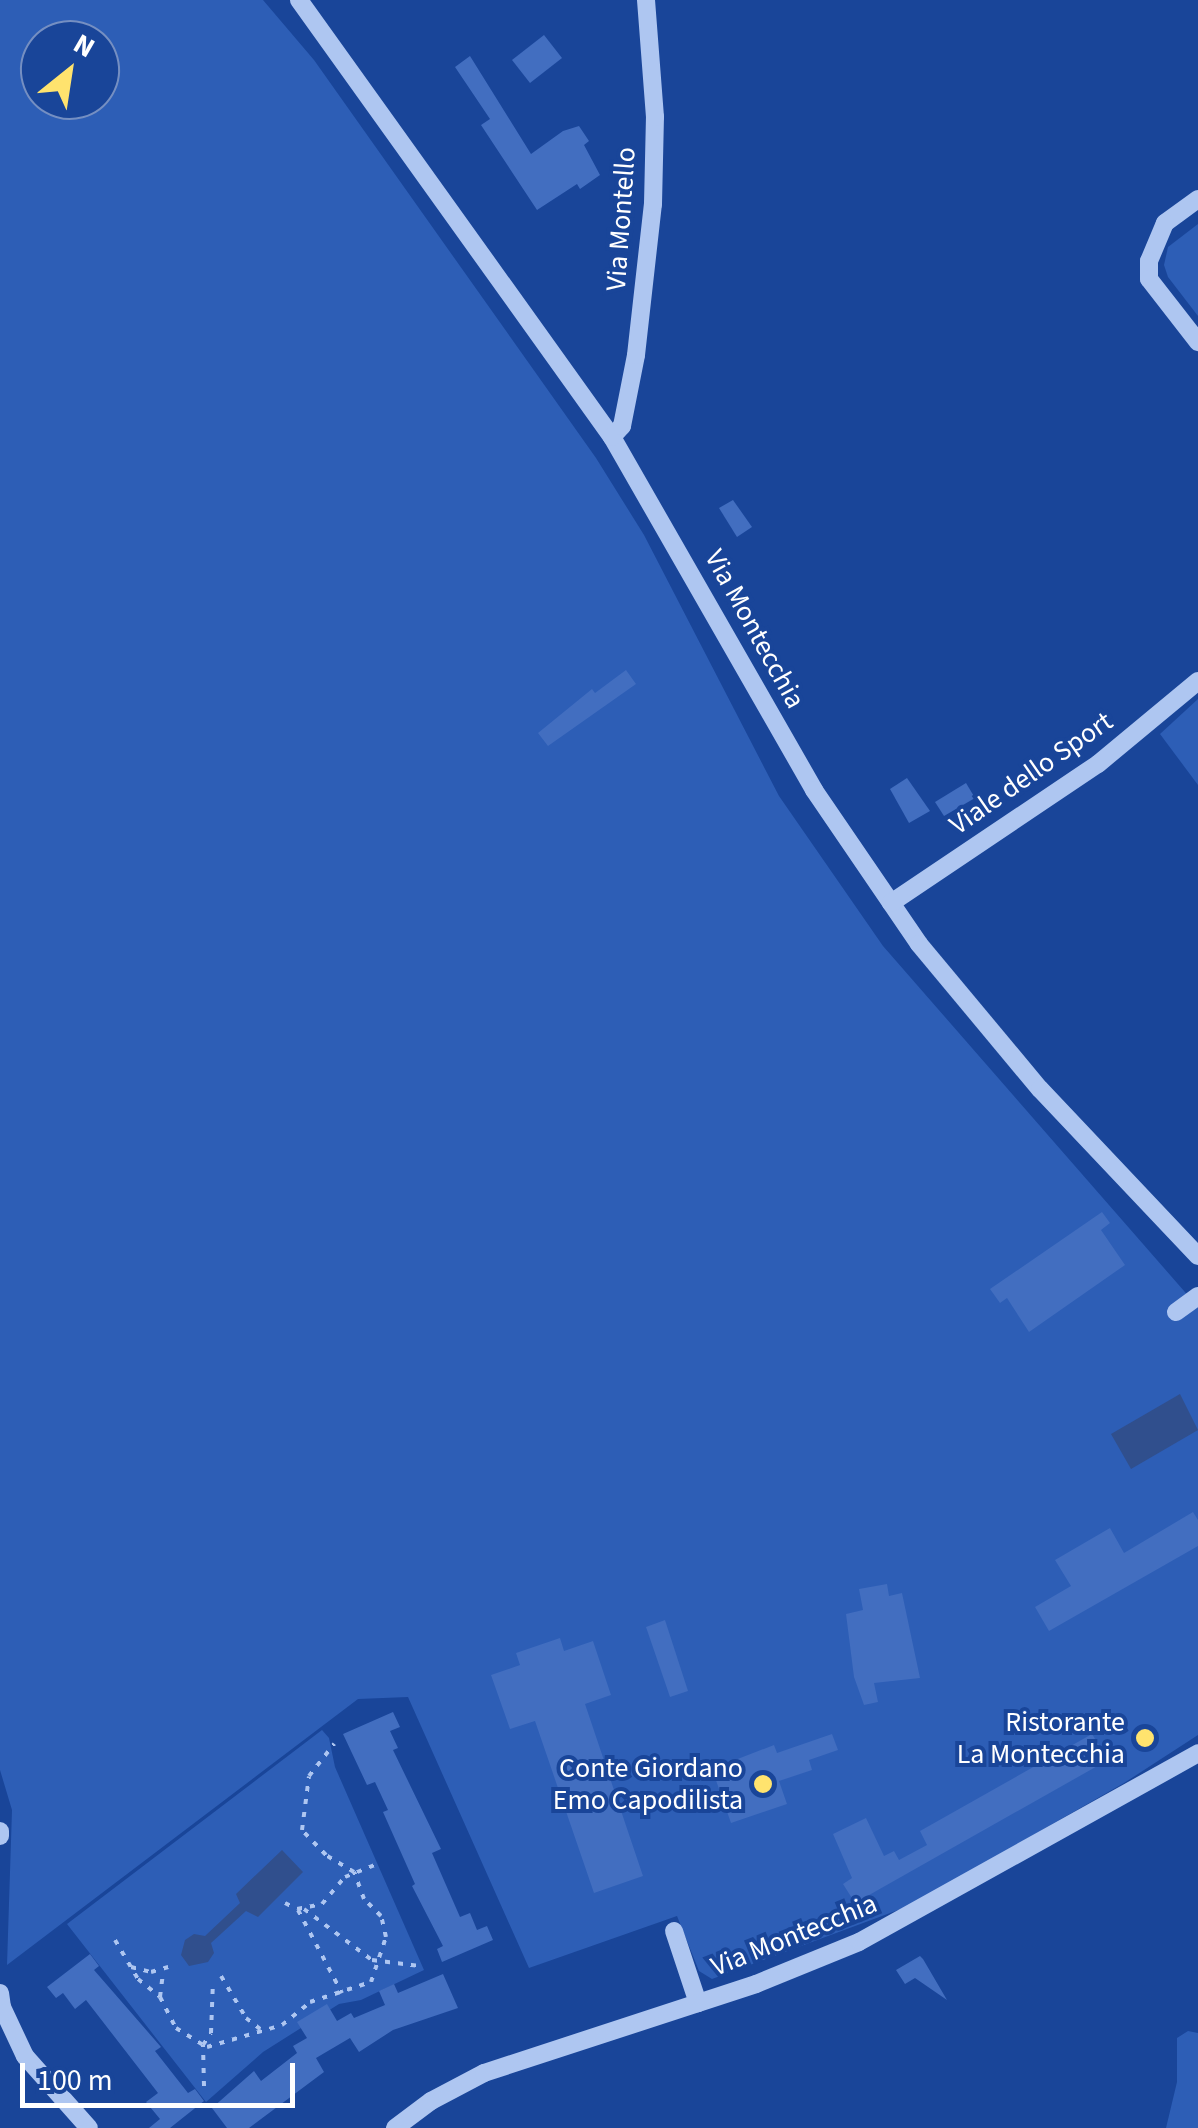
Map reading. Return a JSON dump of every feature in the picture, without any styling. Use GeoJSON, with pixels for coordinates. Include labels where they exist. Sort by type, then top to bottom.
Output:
{"type":"FeatureCollection","features":[{"type":"Feature","properties":{"kind":"street","name":"Via Montecchia"},"geometry":{"type":"LineString","coordinates":[[299,0],[612,437],[814,790],[919,944],[1029,1076],[1198,1256]]}},
{"type":"Feature","properties":{"kind":"street","name":"Via Montello"},"geometry":{"type":"LineString","coordinates":[[612,437],[622,426],[636,355],[653,204],[655,118],[646,0]]}},
{"type":"Feature","properties":{"kind":"street"},"geometry":{"type":"LineString","coordinates":[[1198,199],[1165,224],[1154,242],[1149,279],[1198,342]]}},
{"type":"Feature","properties":{"kind":"street","name":"Viale dello Sport"},"geometry":{"type":"LineString","coordinates":[[891,903],[1098,764],[1198,682]]}},
{"type":"Feature","properties":{"kind":"street"},"geometry":{"type":"LineString","coordinates":[[1176,1312],[1198,1296]]}},
{"type":"Feature","properties":{"kind":"street","name":"Via Montecchia"},"geometry":{"type":"LineString","coordinates":[[395,2128],[431,2101],[484,2073],[756,1984],[888,1928],[1198,1753]]}},
{"type":"Feature","properties":{"kind":"street"},"geometry":{"type":"LineString","coordinates":[[674,1931],[698,2002]]}},
{"type":"Feature","properties":{"kind":"street"},"geometry":{"type":"LineString","coordinates":[[0,1993],[2,2007],[26,2056],[89,2128]]}},
{"type":"Feature","properties":{"kind":"path"},"geometry":{"type":"LineString","coordinates":[[115,1940],[138,1980],[160,1997],[176,2028],[203,2045],[282,2025],[297,2009],[371,1982],[381,1962],[386,1937],[381,1916],[364,1900],[354,1872],[326,1855],[302,1830],[309,1776],[334,1744]]}},
{"type":"Feature","properties":{"kind":"path"},"geometry":{"type":"LineString","coordinates":[[300,1909],[322,1904],[354,1872],[377,1864]]}},
{"type":"Feature","properties":{"kind":"path"},"geometry":{"type":"LineString","coordinates":[[285,1902],[358,1952],[381,1962],[420,1966]]}},
{"type":"Feature","properties":{"kind":"path"},"geometry":{"type":"LineString","coordinates":[[300,1909],[342,1993]]}},
{"type":"Feature","properties":{"kind":"path"},"geometry":{"type":"LineString","coordinates":[[132,1966],[166,1969],[160,1997]]}},
{"type":"Feature","properties":{"kind":"path"},"geometry":{"type":"LineString","coordinates":[[220,1976],[246,2018],[260,2029]]}},
{"type":"Feature","properties":{"kind":"path"},"geometry":{"type":"LineString","coordinates":[[204,2086],[203,2045],[211,2033],[213,1981]]}},
{"type":"Feature","properties":{"kind":"shaded area"},"geometry":{"type":"Polygon","coordinates":[[[0,0],[263,0],[314,60],[596,458],[644,535],[779,796],[883,946],[1198,1307],[1198,1735],[1124,1783],[909,1906],[712,1979],[699,1971],[677,1916],[529,1968],[408,1697],[358,1699],[7,1965],[12,1810],[0,1770],[0,0]]]}},
{"type":"Feature","properties":{"kind":"shaded area"},"geometry":{"type":"Polygon","coordinates":[[[1198,224],[1198,316],[1168,277],[1164,265],[1168,247],[1198,224]]]}},
{"type":"Feature","properties":{"kind":"shaded area"},"geometry":{"type":"Polygon","coordinates":[[[1198,699],[1198,785],[1160,734],[1198,699]]]}},
{"type":"Feature","properties":{"kind":"shaded area"},"geometry":{"type":"Polygon","coordinates":[[[1180,1394],[1198,1430],[1131,1469],[1111,1434],[1180,1394]]]}},
{"type":"Feature","properties":{"kind":"shaded area"},"geometry":{"type":"Polygon","coordinates":[[[322,1730],[329,1738],[335,1767],[424,1970],[361,2000],[339,2004],[263,2052],[206,2102],[67,1924],[322,1730]]]}},
{"type":"Feature","properties":{"kind":"shaded area"},"geometry":{"type":"Polygon","coordinates":[[[282,1850],[303,1872],[258,1917],[246,1911],[211,1943],[214,1953],[208,1962],[189,1966],[181,1955],[185,1940],[194,1934],[205,1936],[240,1903],[236,1894],[282,1850]]]}},
{"type":"Feature","properties":{"kind":"shaded area"},"geometry":{"type":"Polygon","coordinates":[[[1188,2031],[1198,2033],[1198,2128],[1166,2128],[1177,2082],[1177,2038],[1188,2031]]]}},
{"type":"Feature","properties":{"kind":"building"},"geometry":{"type":"Polygon","coordinates":[[[544,35],[562,58],[530,83],[512,60],[544,35]]]}},
{"type":"Feature","properties":{"kind":"building"},"geometry":{"type":"Polygon","coordinates":[[[470,56],[531,154],[563,131],[579,126],[589,141],[584,145],[600,175],[580,189],[577,184],[537,210],[481,125],[490,119],[455,67],[470,56]]]}},
{"type":"Feature","properties":{"kind":"building"},"geometry":{"type":"Polygon","coordinates":[[[733,500],[752,527],[737,537],[719,508],[733,500]]]}},
{"type":"Feature","properties":{"kind":"building"},"geometry":{"type":"Polygon","coordinates":[[[626,670],[636,684],[548,746],[538,733],[592,689],[595,693],[626,670]]]}},
{"type":"Feature","properties":{"kind":"building"},"geometry":{"type":"Polygon","coordinates":[[[907,778],[930,811],[909,823],[890,789],[907,778]]]}},
{"type":"Feature","properties":{"kind":"building"},"geometry":{"type":"Polygon","coordinates":[[[966,783],[975,798],[944,816],[935,802],[966,783]]]}},
{"type":"Feature","properties":{"kind":"building"},"geometry":{"type":"Polygon","coordinates":[[[1102,1212],[1110,1223],[1101,1230],[1125,1265],[1029,1332],[1007,1298],[1000,1303],[990,1289],[1102,1212]]]}},
{"type":"Feature","properties":{"kind":"building"},"geometry":{"type":"Polygon","coordinates":[[[1193,1512],[1198,1520],[1198,1546],[1049,1631],[1035,1607],[1071,1586],[1055,1560],[1110,1528],[1124,1553],[1193,1512]]]}},
{"type":"Feature","properties":{"kind":"building"},"geometry":{"type":"Polygon","coordinates":[[[887,1584],[889,1596],[902,1593],[920,1678],[874,1683],[878,1702],[864,1705],[854,1677],[846,1614],[863,1610],[859,1589],[887,1584]]]}},
{"type":"Feature","properties":{"kind":"building"},"geometry":{"type":"Polygon","coordinates":[[[665,1620],[688,1691],[670,1697],[646,1627],[665,1620]]]}},
{"type":"Feature","properties":{"kind":"building"},"geometry":{"type":"Polygon","coordinates":[[[560,1638],[564,1651],[593,1641],[611,1695],[585,1704],[643,1876],[594,1893],[535,1721],[510,1729],[491,1675],[520,1665],[516,1653],[560,1638]]]}},
{"type":"Feature","properties":{"kind":"building"},"geometry":{"type":"Polygon","coordinates":[[[393,1712],[400,1727],[390,1731],[398,1748],[393,1750],[441,1849],[432,1853],[460,1917],[470,1913],[477,1930],[487,1926],[493,1940],[442,1962],[437,1949],[443,1946],[412,1886],[415,1884],[383,1812],[388,1810],[375,1782],[367,1785],[343,1734],[393,1712]]]}},
{"type":"Feature","properties":{"kind":"building"},"geometry":{"type":"Polygon","coordinates":[[[832,1734],[838,1750],[809,1760],[812,1770],[779,1781],[787,1804],[731,1823],[712,1769],[774,1745],[777,1753],[832,1734]]]}},
{"type":"Feature","properties":{"kind":"building"},"geometry":{"type":"Polygon","coordinates":[[[1092,1734],[1108,1760],[855,1903],[843,1884],[852,1878],[833,1834],[866,1818],[884,1856],[894,1851],[899,1860],[927,1845],[920,1831],[1092,1734]]]}},
{"type":"Feature","properties":{"kind":"building"},"geometry":{"type":"Polygon","coordinates":[[[90,1954],[99,1966],[94,1970],[161,2047],[155,2051],[188,2093],[195,2089],[204,2101],[170,2128],[149,2128],[160,2119],[146,2102],[158,2093],[86,2000],[75,2009],[63,1993],[56,1998],[47,1987],[90,1954]]]}},
{"type":"Feature","properties":{"kind":"building"},"geometry":{"type":"Polygon","coordinates":[[[920,1956],[947,2000],[915,1978],[905,1984],[896,1970],[920,1956]]]}},
{"type":"Feature","properties":{"kind":"building"},"geometry":{"type":"Polygon","coordinates":[[[443,1974],[458,2008],[393,2030],[359,2052],[350,2038],[316,2058],[324,2072],[249,2128],[227,2128],[212,2108],[254,2071],[261,2081],[297,2053],[293,2046],[307,2038],[297,2022],[327,2004],[337,2021],[351,2013],[354,2018],[385,2005],[379,1991],[394,1984],[398,1993],[443,1974]]]}},
{"type":"Feature","properties":{"kind":"place","name":"Ristorante La Montecchia"},"geometry":{"type":"Point","coordinates":[1145,1738]}},
{"type":"Feature","properties":{"kind":"place","name":"Conte Giordano Emo Capodilista"},"geometry":{"type":"Point","coordinates":[763,1784]}}]}
